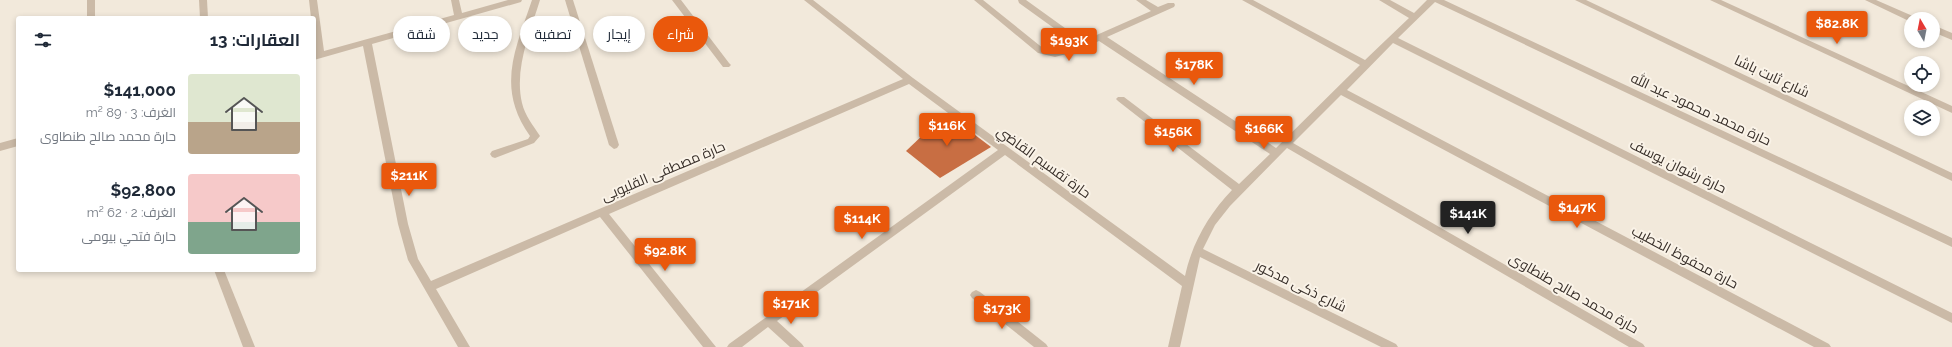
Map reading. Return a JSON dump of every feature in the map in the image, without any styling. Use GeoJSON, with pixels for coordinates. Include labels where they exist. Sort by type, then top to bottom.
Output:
{"type":"FeatureCollection","features":[{"type":"Feature","properties":{"kind":"street"},"geometry":{"type":"LineString","coordinates":[[91,0],[91,16]]}},
{"type":"Feature","properties":{"kind":"street"},"geometry":{"type":"LineString","coordinates":[[203,0],[204,16]]}},
{"type":"Feature","properties":{"kind":"street"},"geometry":{"type":"LineString","coordinates":[[313,0],[314,16]]}},
{"type":"Feature","properties":{"kind":"street"},"geometry":{"type":"LineString","coordinates":[[455,0],[458,16]]}},
{"type":"Feature","properties":{"kind":"street"},"geometry":{"type":"LineString","coordinates":[[316,42],[317,56],[518,0]]}},
{"type":"Feature","properties":{"kind":"street"},"geometry":{"type":"LineString","coordinates":[[495,154],[531,141],[535,136],[520,110],[516,95],[515,77],[517,59],[536,0]]}},
{"type":"Feature","properties":{"kind":"street"},"geometry":{"type":"LineString","coordinates":[[569,0],[614,145]]}},
{"type":"Feature","properties":{"kind":"street"},"geometry":{"type":"LineString","coordinates":[[676,0],[726,65]]}},
{"type":"Feature","properties":{"kind":"street","name":"حارة تقسيم القاضي"},"geometry":{"type":"LineString","coordinates":[[810,0],[910,80],[1189,285]]}},
{"type":"Feature","properties":{"kind":"street"},"geometry":{"type":"LineString","coordinates":[[978,0],[1041,51],[1048,53],[1063,53],[1171,5]]}},
{"type":"Feature","properties":{"kind":"street"},"geometry":{"type":"LineString","coordinates":[[1140,0],[1158,11]]}},
{"type":"Feature","properties":{"kind":"street"},"geometry":{"type":"LineString","coordinates":[[1246,0],[1365,64]]}},
{"type":"Feature","properties":{"kind":"street"},"geometry":{"type":"LineString","coordinates":[[1384,0],[1414,17]]}},
{"type":"Feature","properties":{"kind":"street"},"geometry":{"type":"LineString","coordinates":[[1174,347],[1192,267],[1211,223],[1226,203],[1365,64],[1432,0]]}},
{"type":"Feature","properties":{"kind":"street","name":"حارة محمد محمود عبد الله"},"geometry":{"type":"LineString","coordinates":[[1437,0],[1952,243]]}},
{"type":"Feature","properties":{"kind":"street","name":"شارع ثابت باشا"},"geometry":{"type":"LineString","coordinates":[[1579,0],[1952,177]]}},
{"type":"Feature","properties":{"kind":"street"},"geometry":{"type":"LineString","coordinates":[[1714,0],[1952,110]]}},
{"type":"Feature","properties":{"kind":"street"},"geometry":{"type":"LineString","coordinates":[[1868,0],[1904,16]]}},
{"type":"Feature","properties":{"kind":"street"},"geometry":{"type":"LineString","coordinates":[[1022,1],[1083,45]]}},
{"type":"Feature","properties":{"kind":"street"},"geometry":{"type":"LineString","coordinates":[[1940,31],[1952,37]]}},
{"type":"Feature","properties":{"kind":"street"},"geometry":{"type":"LineString","coordinates":[[1100,37],[1276,153]]}},
{"type":"Feature","properties":{"kind":"street","name":"حارة رشوان يوسف"},"geometry":{"type":"LineString","coordinates":[[1392,39],[1952,318]]}},
{"type":"Feature","properties":{"kind":"street"},"geometry":{"type":"LineString","coordinates":[[367,42],[403,224],[413,260],[464,347]]}},
{"type":"Feature","properties":{"kind":"street","name":"حارة مصطفى القليوبى"},"geometry":{"type":"LineString","coordinates":[[428,287],[910,80]]}},
{"type":"Feature","properties":{"kind":"street","name":"حارة محفوظ الخطيب"},"geometry":{"type":"LineString","coordinates":[[1340,90],[1825,347]]}},
{"type":"Feature","properties":{"kind":"street"},"geometry":{"type":"LineString","coordinates":[[1120,99],[1239,190]]}},
{"type":"Feature","properties":{"kind":"street"},"geometry":{"type":"LineString","coordinates":[[0,147],[16,143]]}},
{"type":"Feature","properties":{"kind":"street","name":"حارة محمد صالح طنطاوى"},"geometry":{"type":"LineString","coordinates":[[1286,144],[1639,347]]}},
{"type":"Feature","properties":{"kind":"street"},"geometry":{"type":"LineString","coordinates":[[733,347],[1004,150]]}},
{"type":"Feature","properties":{"kind":"street"},"geometry":{"type":"LineString","coordinates":[[602,212],[710,347]]}},
{"type":"Feature","properties":{"kind":"street","name":"شارع ذكى مدكور"},"geometry":{"type":"LineString","coordinates":[[1198,251],[1392,347]]}},
{"type":"Feature","properties":{"kind":"street"},"geometry":{"type":"LineString","coordinates":[[220,272],[249,347]]}},
{"type":"Feature","properties":{"kind":"street"},"geometry":{"type":"LineString","coordinates":[[976,295],[1042,347]]}},
{"type":"Feature","properties":{"kind":"street"},"geometry":{"type":"LineString","coordinates":[[769,321],[798,347]]}},
{"type":"Feature","properties":{"kind":"building"},"geometry":{"type":"Polygon","coordinates":[[[946,113],[991,147],[940,178],[906,151],[946,113]]]}}]}
